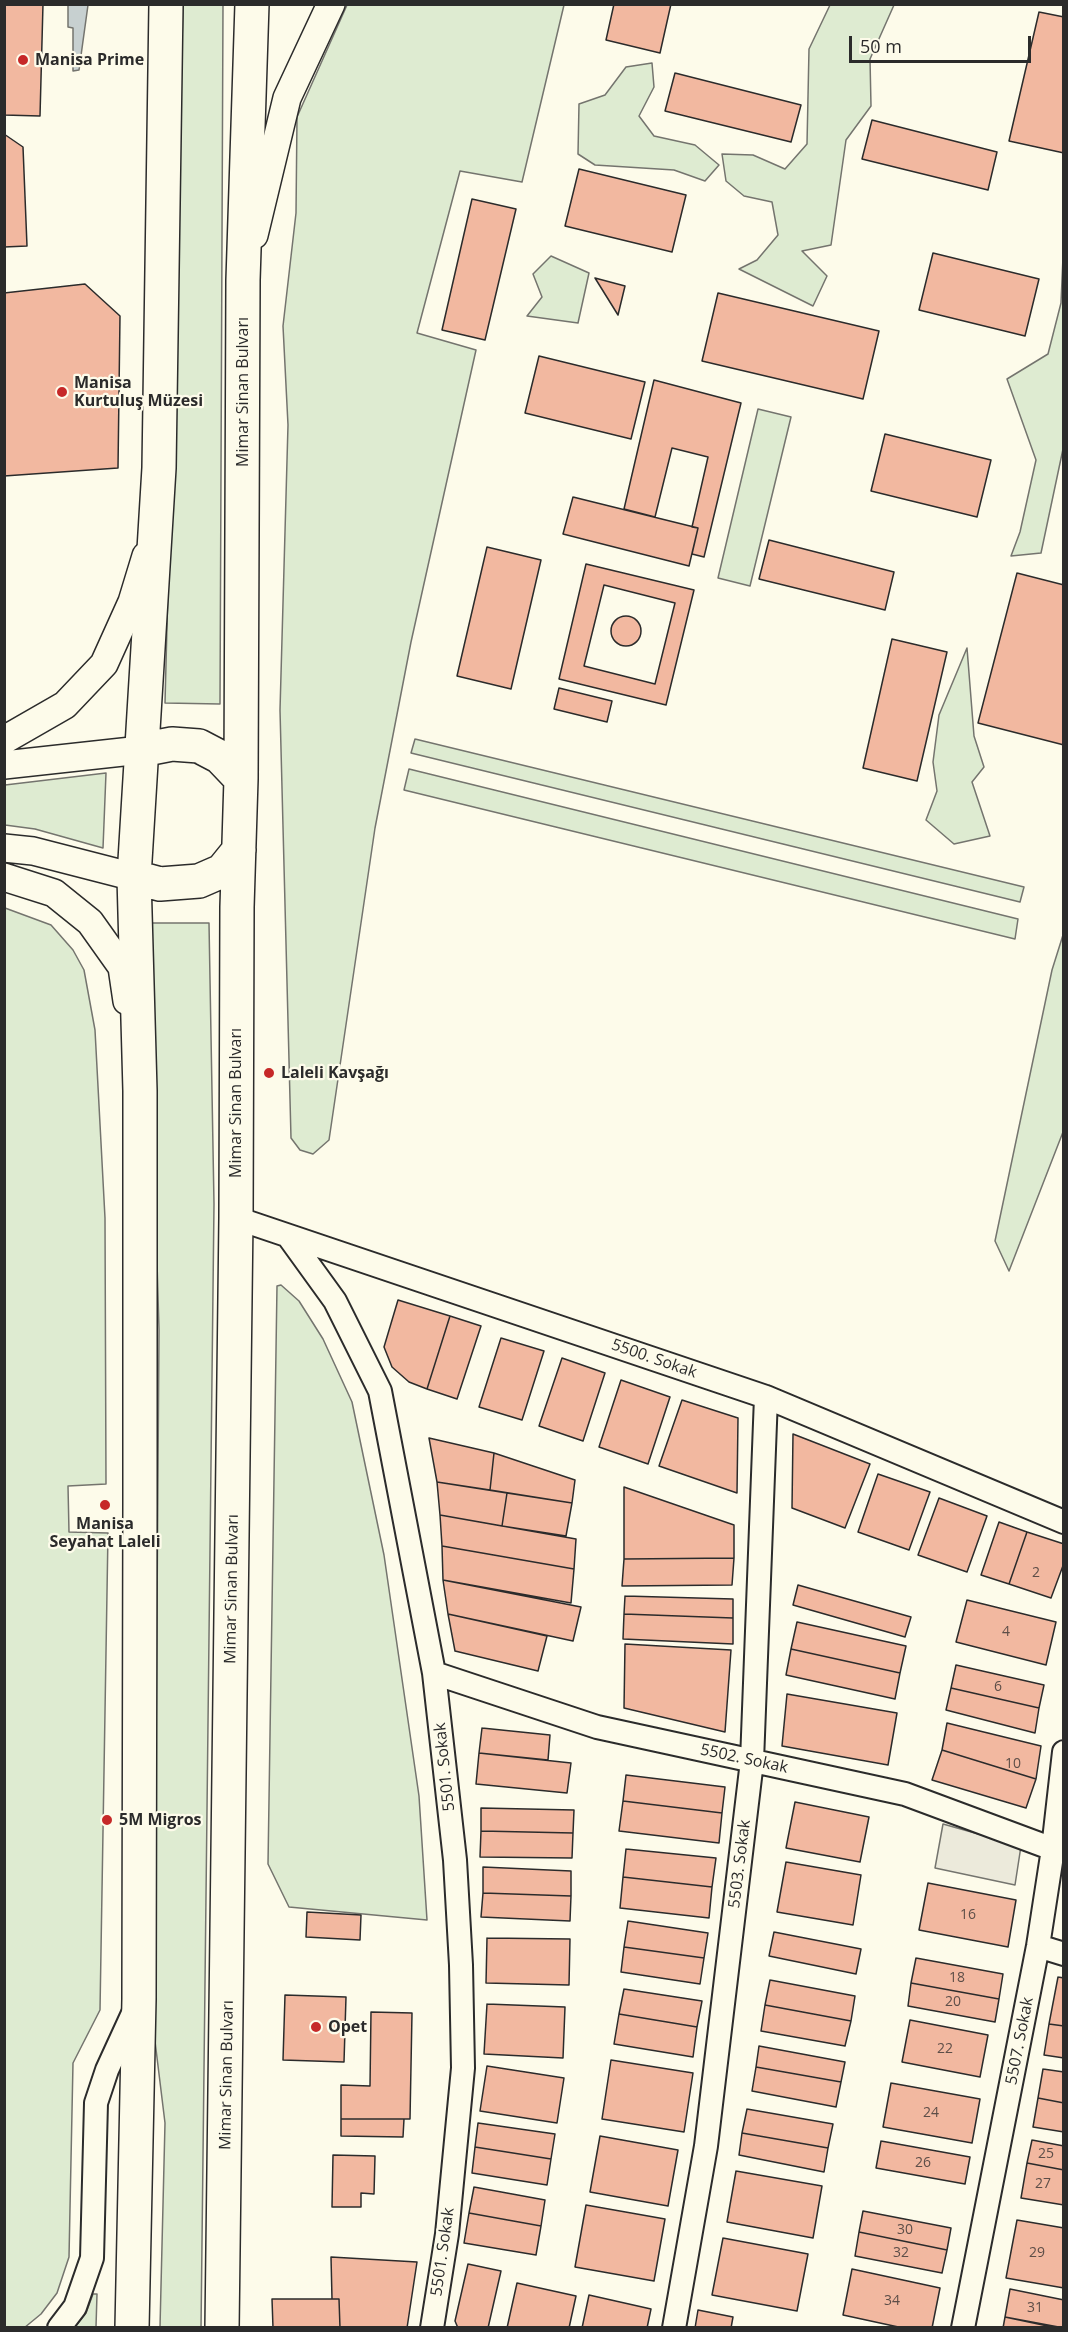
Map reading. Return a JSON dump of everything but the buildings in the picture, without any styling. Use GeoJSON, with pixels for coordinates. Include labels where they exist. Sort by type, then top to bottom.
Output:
{"type":"FeatureCollection","features":[{"type":"Feature","properties":{"kind":"highway"},"geometry":{"type":"LineString","coordinates":[[132,2328],[139,1999],[140,1091],[134,877],[156,520],[166,4]]}},
{"type":"Feature","properties":{"kind":"highway","name":"Mimar Sinan Bulvarı"},"geometry":{"type":"LineString","coordinates":[[241,779],[243,280],[252,4]]}},
{"type":"Feature","properties":{"kind":"highway"},"geometry":{"type":"LineString","coordinates":[[134,877],[160,884],[199,881],[222,871],[240,850],[241,779],[220,757],[199,746],[172,744],[141,750]]}},
{"type":"Feature","properties":{"kind":"highway","name":"Mimar Sinan Bulvarı"},"geometry":{"type":"LineString","coordinates":[[222,2328],[240,850]]}},
{"type":"Feature","properties":{"kind":"street"},"geometry":{"type":"LineString","coordinates":[[243,280],[288,98],[332,4]]}},
{"type":"Feature","properties":{"kind":"street"},"geometry":{"type":"LineString","coordinates":[[4,740],[65,705],[104,664],[132,602],[156,520]]}},
{"type":"Feature","properties":{"kind":"street"},"geometry":{"type":"LineString","coordinates":[[4,765],[141,750]]}},
{"type":"Feature","properties":{"kind":"street"},"geometry":{"type":"LineString","coordinates":[[4,848],[33,851],[134,877]]}},
{"type":"Feature","properties":{"kind":"street"},"geometry":{"type":"LineString","coordinates":[[4,877],[54,893],[90,922],[122,967],[140,1091]]}},
{"type":"Feature","properties":{"kind":"street","name":"5500. Sokak"},"geometry":{"type":"LineString","coordinates":[[236,1218],[766,1397],[1064,1522]]}},
{"type":"Feature","properties":{"kind":"street","name":"5501. Sokak"},"geometry":{"type":"LineString","coordinates":[[288,1236],[335,1301],[380,1391],[434,1672],[455,1860],[461,1965],[463,2068],[447,2234],[432,2328]]}},
{"type":"Feature","properties":{"kind":"street","name":"5503. Sokak"},"geometry":{"type":"LineString","coordinates":[[674,2328],[706,2146],[752,1761],[766,1397]]}},
{"type":"Feature","properties":{"kind":"street","name":"5502. Sokak"},"geometry":{"type":"LineString","coordinates":[[434,1672],[597,1727],[905,1794],[1053,1848]]}},
{"type":"Feature","properties":{"kind":"street","name":"5507. Sokak"},"geometry":{"type":"LineString","coordinates":[[963,2328],[1038,1946],[1053,1848],[1064,1752]]}},
{"type":"Feature","properties":{"kind":"street"},"geometry":{"type":"LineString","coordinates":[[1038,1946],[1064,1954]]}},
{"type":"Feature","properties":{"kind":"street"},"geometry":{"type":"LineString","coordinates":[[59,2328],[75,2307],[92,2258],[96,2103],[107,2070],[139,1999]]}},
{"type":"Feature","properties":{"kind":"green space"},"geometry":{"type":"Polygon","coordinates":[[[183,5],[223,5],[220,704],[165,703],[183,5]]]}},
{"type":"Feature","properties":{"kind":"green space"},"geometry":{"type":"Polygon","coordinates":[[[347,5],[564,5],[522,182],[460,171],[417,333],[476,350],[411,642],[375,828],[329,1140],[313,1154],[300,1150],[291,1138],[280,710],[288,425],[283,326],[296,213],[297,117],[347,5]]]}},
{"type":"Feature","properties":{"kind":"green space"},"geometry":{"type":"Polygon","coordinates":[[[830,5],[894,5],[870,59],[871,106],[846,140],[831,245],[802,251],[827,276],[813,306],[739,269],[757,260],[778,235],[772,202],[744,196],[726,181],[722,154],[753,155],[785,169],[807,144],[809,49],[830,5]]]}},
{"type":"Feature","properties":{"kind":"green space"},"geometry":{"type":"Polygon","coordinates":[[[652,63],[654,87],[639,116],[654,136],[695,145],[719,165],[705,181],[674,170],[595,165],[578,154],[579,104],[605,95],[626,67],[652,63]]]}},
{"type":"Feature","properties":{"kind":"green space"},"geometry":{"type":"Polygon","coordinates":[[[551,256],[589,273],[578,323],[527,316],[542,297],[533,274],[551,256]]]}},
{"type":"Feature","properties":{"kind":"green space"},"geometry":{"type":"Polygon","coordinates":[[[1063,257],[1063,449],[1041,553],[1011,556],[1020,532],[1036,460],[1007,379],[1048,354],[1061,303],[1063,257]]]}},
{"type":"Feature","properties":{"kind":"green space"},"geometry":{"type":"Polygon","coordinates":[[[758,409],[791,417],[750,586],[718,578],[758,409]]]}},
{"type":"Feature","properties":{"kind":"green space"},"geometry":{"type":"Polygon","coordinates":[[[967,648],[974,736],[984,767],[972,782],[990,836],[954,844],[926,820],[937,791],[933,762],[939,715],[967,648]]]}},
{"type":"Feature","properties":{"kind":"green space"},"geometry":{"type":"Polygon","coordinates":[[[415,739],[1024,887],[1020,902],[411,753],[415,739]]]}},
{"type":"Feature","properties":{"kind":"green space"},"geometry":{"type":"Polygon","coordinates":[[[409,769],[1018,919],[1015,939],[404,790],[409,769]]]}},
{"type":"Feature","properties":{"kind":"green space"},"geometry":{"type":"Polygon","coordinates":[[[106,773],[103,848],[35,829],[5,825],[5,785],[106,773]]]}},
{"type":"Feature","properties":{"kind":"green space"},"geometry":{"type":"Polygon","coordinates":[[[5,908],[51,925],[73,950],[84,970],[95,1030],[105,1218],[106,1484],[68,1486],[69,1532],[108,1533],[100,2010],[73,2063],[69,2257],[57,2293],[41,2314],[24,2328],[4,2327],[5,908]]]}},
{"type":"Feature","properties":{"kind":"green space"},"geometry":{"type":"Polygon","coordinates":[[[147,923],[209,923],[214,1204],[201,2328],[160,2327],[165,2123],[154,2033],[159,1330],[147,923]]]}},
{"type":"Feature","properties":{"kind":"green space"},"geometry":{"type":"Polygon","coordinates":[[[1063,935],[1063,1132],[1009,1271],[995,1241],[1052,970],[1063,935]]]}},
{"type":"Feature","properties":{"kind":"green space"},"geometry":{"type":"Polygon","coordinates":[[[281,1285],[299,1301],[323,1339],[352,1402],[384,1555],[419,1796],[427,1920],[289,1907],[268,1864],[277,1286],[281,1285]]]}},
{"type":"Feature","properties":{"kind":"green space"},"geometry":{"type":"Polygon","coordinates":[[[93,2294],[97,2294],[96,2327],[75,2327],[86,2313],[93,2294]]]}},
{"type":"Feature","properties":{"kind":"shaded area"},"geometry":{"type":"Polygon","coordinates":[[[68,5],[88,5],[79,70],[73,71],[73,28],[68,27],[68,5]]]}},
{"type":"Feature","properties":{"kind":"shaded area"},"geometry":{"type":"Polygon","coordinates":[[[943,1824],[1021,1846],[1015,1885],[935,1868],[943,1824]]]}},
{"type":"Feature","properties":{"kind":"place","name":"Manisa Prime"},"geometry":{"type":"Point","coordinates":[23,60]}},
{"type":"Feature","properties":{"kind":"place","name":"Manisa Kurtuluş Müzesi"},"geometry":{"type":"Point","coordinates":[62,392]}},
{"type":"Feature","properties":{"kind":"place","name":"Laleli Kavşağı"},"geometry":{"type":"Point","coordinates":[269,1073]}},
{"type":"Feature","properties":{"kind":"place","name":"Manisa Seyahat Laleli"},"geometry":{"type":"Point","coordinates":[105,1505]}},
{"type":"Feature","properties":{"kind":"place","name":"5M Migros"},"geometry":{"type":"Point","coordinates":[107,1820]}},
{"type":"Feature","properties":{"kind":"place","name":"Opet"},"geometry":{"type":"Point","coordinates":[316,2027]}}]}
